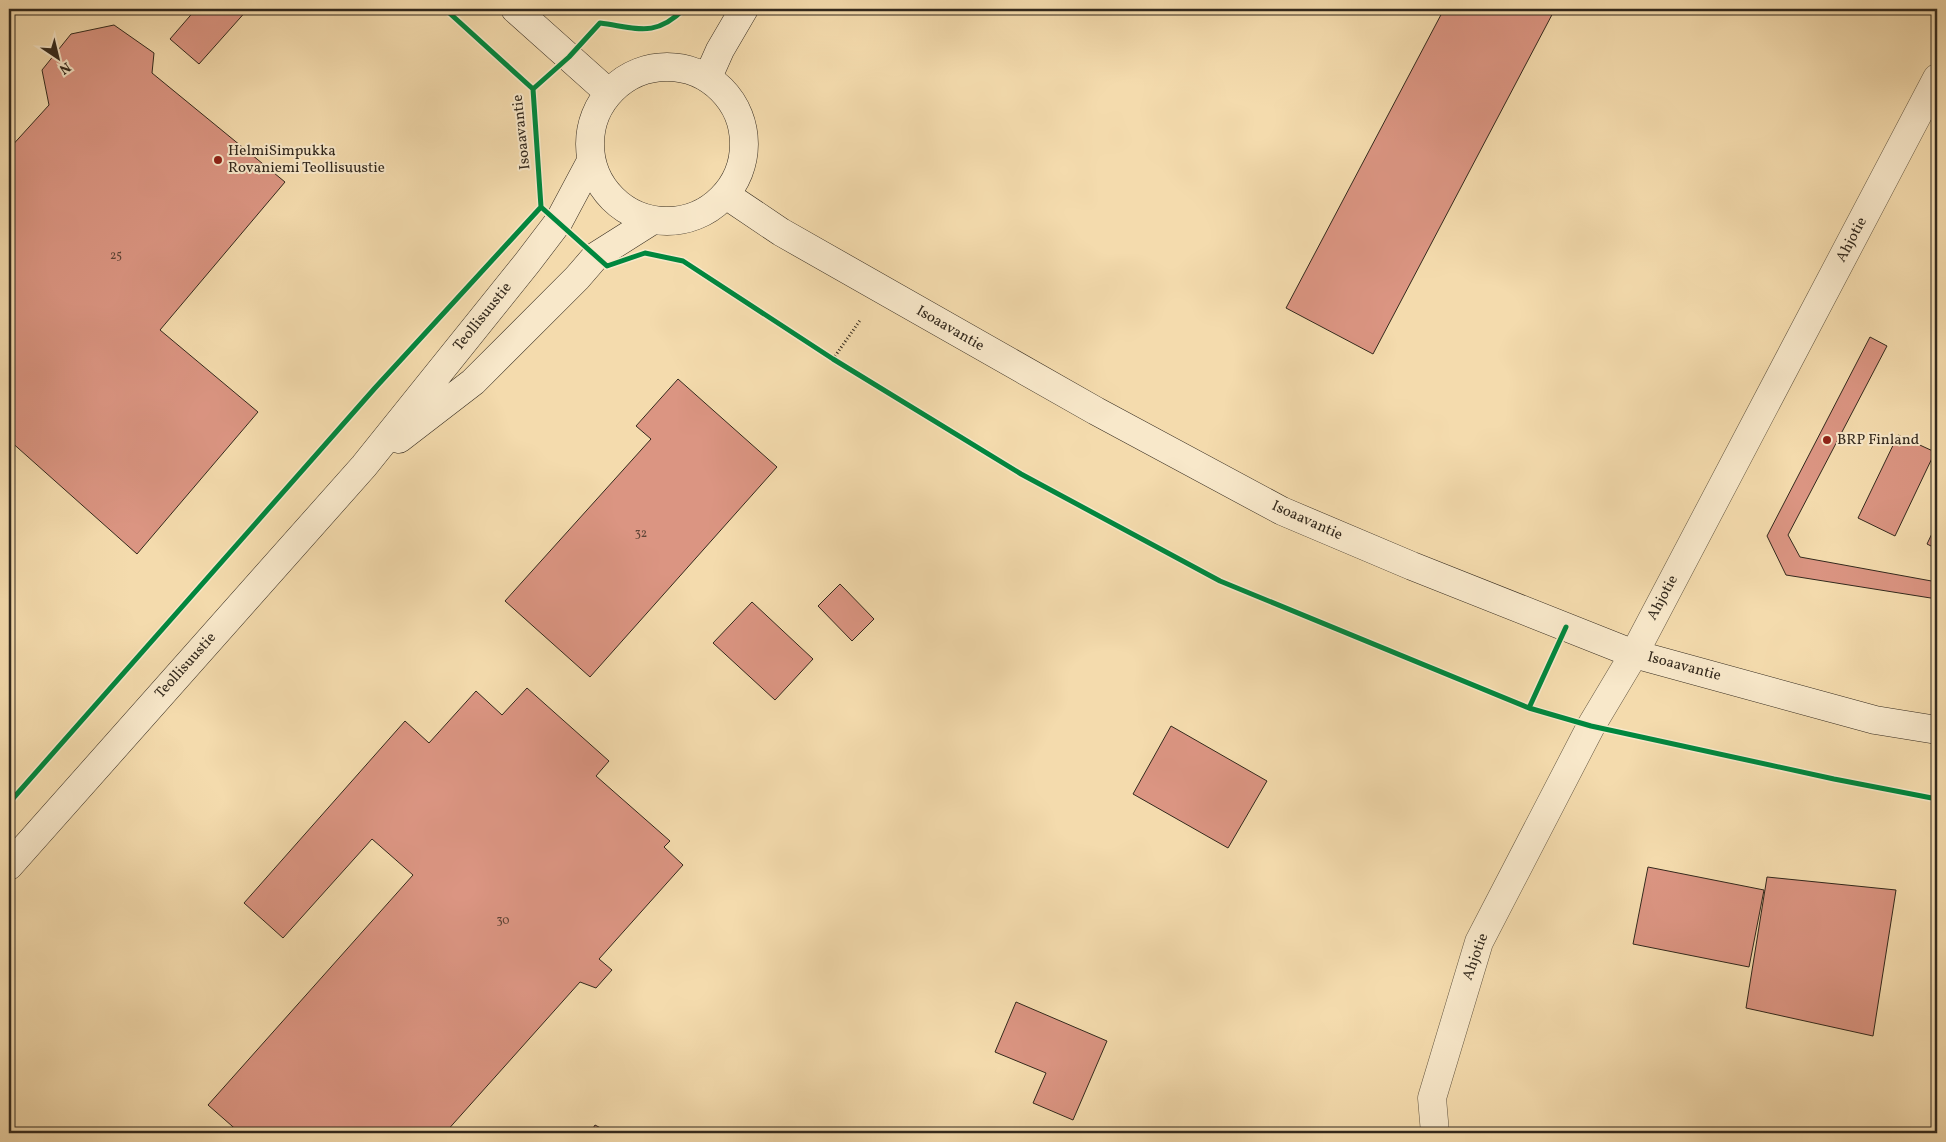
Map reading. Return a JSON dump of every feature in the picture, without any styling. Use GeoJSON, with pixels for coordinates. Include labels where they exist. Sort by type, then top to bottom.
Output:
{"type":"FeatureCollection","features":[{"type":"Feature","properties":{"kind":"street"},"geometry":{"type":"LineString","coordinates":[[515,9],[608,92]]}},
{"type":"Feature","properties":{"kind":"street"},"geometry":{"type":"LineString","coordinates":[[708,77],[720,50],[744,9]]}},
{"type":"Feature","properties":{"kind":"street"},"geometry":{"type":"LineString","coordinates":[[664,66],[688,69],[708,77],[733,101],[744,132],[742,166],[726,195],[704,212],[680,221],[652,220],[628,211],[607,193],[597,178],[591,161],[592,125],[598,108],[608,92],[625,78],[645,69],[664,66]]}},
{"type":"Feature","properties":{"kind":"street","name":"Ahjotie"},"geometry":{"type":"LineString","coordinates":[[1435,1133],[1432,1098],[1479,942],[1591,726],[1634,654],[1937,78]]}},
{"type":"Feature","properties":{"kind":"street","name":"Teollisuustie"},"geometry":{"type":"LineString","coordinates":[[9,866],[364,466],[527,263],[558,221],[591,161]]}},
{"type":"Feature","properties":{"kind":"street","name":"Isoaavantie"},"geometry":{"type":"LineString","coordinates":[[726,195],[782,232],[1096,412],[1282,511],[1412,566],[1634,654],[1876,720],[1937,730]]}},
{"type":"Feature","properties":{"kind":"street","name":"Teollisuustie"},"geometry":{"type":"LineString","coordinates":[[364,466],[473,382],[577,278],[596,256],[652,220]]}},
{"type":"Feature","properties":{"kind":"path"},"geometry":{"type":"LineString","coordinates":[[834,359],[861,319]]}},
{"type":"Feature","properties":{"kind":"path"},"geometry":{"type":"LineString","coordinates":[[825,354],[842,365]]}},
{"type":"Feature","properties":{"kind":"building"},"geometry":{"type":"Polygon","coordinates":[[[196,9],[248,9],[199,64],[170,39],[196,9]]]}},
{"type":"Feature","properties":{"kind":"building"},"geometry":{"type":"Polygon","coordinates":[[[1444,9],[1555,9],[1373,354],[1286,308],[1444,9]]]}},
{"type":"Feature","properties":{"kind":"building"},"geometry":{"type":"Polygon","coordinates":[[[114,25],[154,53],[152,73],[285,182],[160,330],[258,412],[137,554],[9,440],[9,149],[49,105],[42,70],[71,34],[114,25]]]}},
{"type":"Feature","properties":{"kind":"building","name":"BRP Finland"},"geometry":{"type":"Polygon","coordinates":[[[1870,337],[1887,346],[1788,535],[1800,557],[1937,582],[1937,599],[1786,575],[1767,536],[1870,337]]]}},
{"type":"Feature","properties":{"kind":"building"},"geometry":{"type":"Polygon","coordinates":[[[678,379],[777,467],[590,677],[505,601],[651,439],[636,426],[678,379]]]}},
{"type":"Feature","properties":{"kind":"building"},"geometry":{"type":"Polygon","coordinates":[[[1898,435],[1935,452],[1895,536],[1858,518],[1898,435]]]}},
{"type":"Feature","properties":{"kind":"building"},"geometry":{"type":"Polygon","coordinates":[[[1937,523],[1937,549],[1927,544],[1937,523]]]}},
{"type":"Feature","properties":{"kind":"building"},"geometry":{"type":"Polygon","coordinates":[[[840,584],[874,619],[852,641],[818,606],[840,584]]]}},
{"type":"Feature","properties":{"kind":"building"},"geometry":{"type":"Polygon","coordinates":[[[752,602],[813,659],[775,700],[713,643],[752,602]]]}},
{"type":"Feature","properties":{"kind":"building"},"geometry":{"type":"Polygon","coordinates":[[[527,688],[609,761],[596,776],[670,841],[664,847],[683,865],[599,959],[612,970],[596,988],[580,982],[445,1133],[240,1133],[208,1105],[413,875],[372,839],[283,938],[244,903],[405,721],[429,743],[476,691],[502,715],[527,688]]]}},
{"type":"Feature","properties":{"kind":"building"},"geometry":{"type":"Polygon","coordinates":[[[1171,726],[1267,781],[1228,848],[1133,794],[1171,726]]]}},
{"type":"Feature","properties":{"kind":"building"},"geometry":{"type":"Polygon","coordinates":[[[1648,867],[1764,890],[1749,967],[1633,944],[1648,867]]]}},
{"type":"Feature","properties":{"kind":"building"},"geometry":{"type":"Polygon","coordinates":[[[1767,877],[1896,890],[1873,1036],[1746,1008],[1767,877]]]}},
{"type":"Feature","properties":{"kind":"building"},"geometry":{"type":"Polygon","coordinates":[[[1016,1002],[1107,1041],[1073,1120],[1033,1103],[1046,1073],[995,1052],[1016,1002]]]}},
{"type":"Feature","properties":{"kind":"building"},"geometry":{"type":"Polygon","coordinates":[[[595,1125],[610,1133],[590,1133],[595,1125]]]}},
{"type":"Feature","properties":{"kind":"cycle path"},"geometry":{"type":"LineString","coordinates":[[445,9],[533,89],[541,207],[607,266],[645,253],[683,261],[833,359],[1021,474],[1220,581],[1529,708],[1591,726],[1834,779],[1937,799]]}},
{"type":"Feature","properties":{"kind":"cycle path"},"geometry":{"type":"LineString","coordinates":[[533,89],[569,57],[600,23],[645,29],[664,24],[684,9]]}},
{"type":"Feature","properties":{"kind":"cycle path"},"geometry":{"type":"LineString","coordinates":[[9,803],[375,388],[541,207]]}},
{"type":"Feature","properties":{"kind":"cycle path"},"geometry":{"type":"LineString","coordinates":[[1529,708],[1566,627]]}},
{"type":"Feature","properties":{"kind":"place","name":"HelmiSimpukka Rovaniemi Teollisuustie"},"geometry":{"type":"Point","coordinates":[218,160]}},
{"type":"Feature","properties":{"kind":"place","name":"BRP Finland"},"geometry":{"type":"Point","coordinates":[1827,440]}}]}
